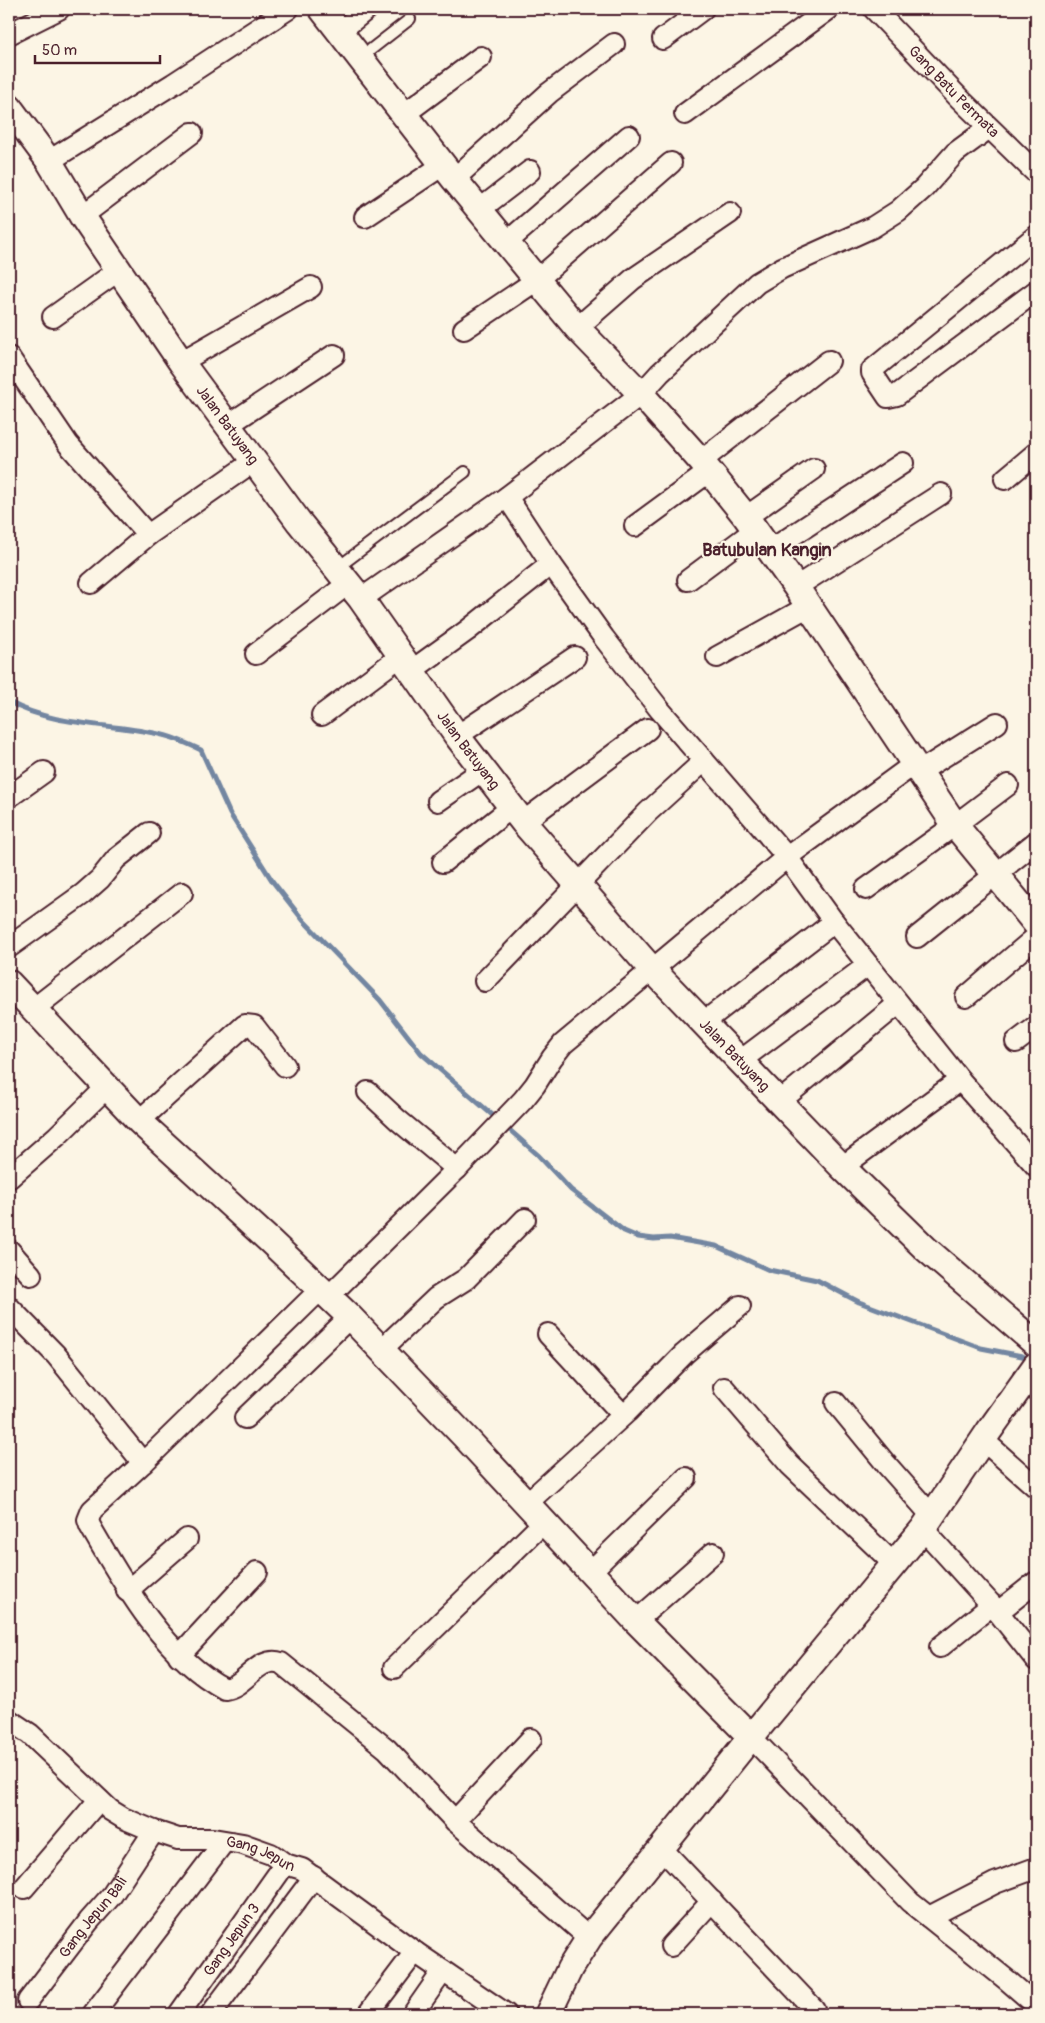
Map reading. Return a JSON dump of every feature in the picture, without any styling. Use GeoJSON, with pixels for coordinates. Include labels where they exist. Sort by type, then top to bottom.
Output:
{"type":"FeatureCollection","features":[{"type":"Feature","properties":{"kind":"street"},"geometry":{"type":"LineString","coordinates":[[9,34],[59,9]]}},
{"type":"Feature","properties":{"kind":"street"},"geometry":{"type":"LineString","coordinates":[[49,161],[173,84],[288,9]]}},
{"type":"Feature","properties":{"kind":"street"},"geometry":{"type":"LineString","coordinates":[[322,9],[448,172],[576,328],[641,394],[705,466],[751,524],[803,597],[955,825],[1036,924]]}},
{"type":"Feature","properties":{"kind":"street"},"geometry":{"type":"LineString","coordinates":[[339,32],[367,9]]}},
{"type":"Feature","properties":{"kind":"street"},"geometry":{"type":"LineString","coordinates":[[663,39],[703,9]]}},
{"type":"Feature","properties":{"kind":"street"},"geometry":{"type":"LineString","coordinates":[[685,114],[829,9]]}},
{"type":"Feature","properties":{"kind":"street","name":"Gang Batu Permata"},"geometry":{"type":"LineString","coordinates":[[874,9],[989,128],[1036,173]]}},
{"type":"Feature","properties":{"kind":"street"},"geometry":{"type":"LineString","coordinates":[[365,217],[448,172],[614,44]]}},
{"type":"Feature","properties":{"kind":"street"},"geometry":{"type":"LineString","coordinates":[[403,115],[482,57]]}},
{"type":"Feature","properties":{"kind":"street","name":"Jalan Batuyang"},"geometry":{"type":"LineString","coordinates":[[9,107],[49,161],[82,216],[181,362],[299,522],[349,583],[456,736],[517,815],[653,970],[779,1102],[925,1248],[1036,1344]]}},
{"type":"Feature","properties":{"kind":"street"},"geometry":{"type":"LineString","coordinates":[[256,654],[349,583],[507,497],[641,394],[660,373],[757,283],[782,268],[873,227],[898,211],[924,188],[954,153],[989,128]]}},
{"type":"Feature","properties":{"kind":"street"},"geometry":{"type":"LineString","coordinates":[[82,216],[192,133]]}},
{"type":"Feature","properties":{"kind":"street"},"geometry":{"type":"LineString","coordinates":[[506,243],[629,136]]}},
{"type":"Feature","properties":{"kind":"street"},"geometry":{"type":"LineString","coordinates":[[464,329],[537,280],[671,163]]}},
{"type":"Feature","properties":{"kind":"street"},"geometry":{"type":"LineString","coordinates":[[479,210],[530,172]]}},
{"type":"Feature","properties":{"kind":"street"},"geometry":{"type":"LineString","coordinates":[[576,328],[634,279],[730,212]]}},
{"type":"Feature","properties":{"kind":"street"},"geometry":{"type":"LineString","coordinates":[[1036,236],[872,370],[872,373],[888,396],[894,396],[1036,291]]}},
{"type":"Feature","properties":{"kind":"street"},"geometry":{"type":"LineString","coordinates":[[53,317],[118,270]]}},
{"type":"Feature","properties":{"kind":"street"},"geometry":{"type":"LineString","coordinates":[[181,362],[311,287]]}},
{"type":"Feature","properties":{"kind":"street"},"geometry":{"type":"LineString","coordinates":[[228,425],[334,355]]}},
{"type":"Feature","properties":{"kind":"street"},"geometry":{"type":"LineString","coordinates":[[9,357],[68,444],[148,535]]}},
{"type":"Feature","properties":{"kind":"street"},"geometry":{"type":"LineString","coordinates":[[635,526],[829,361]]}},
{"type":"Feature","properties":{"kind":"street"},"geometry":{"type":"LineString","coordinates":[[1005,479],[1036,453]]}},
{"type":"Feature","properties":{"kind":"street"},"geometry":{"type":"LineString","coordinates":[[91,583],[148,535],[254,461]]}},
{"type":"Feature","properties":{"kind":"street"},"geometry":{"type":"LineString","coordinates":[[769,551],[903,463]]}},
{"type":"Feature","properties":{"kind":"street"},"geometry":{"type":"LineString","coordinates":[[688,580],[814,469]]}},
{"type":"Feature","properties":{"kind":"street"},"geometry":{"type":"LineString","coordinates":[[717,658],[803,597],[940,494]]}},
{"type":"Feature","properties":{"kind":"street"},"geometry":{"type":"LineString","coordinates":[[507,497],[551,564],[604,638],[660,710],[787,857],[834,922],[898,1004],[960,1080],[1036,1166]]}},
{"type":"Feature","properties":{"kind":"street"},"geometry":{"type":"LineString","coordinates":[[322,715],[406,663],[468,630],[551,564]]}},
{"type":"Feature","properties":{"kind":"street"},"geometry":{"type":"LineString","coordinates":[[456,736],[575,657]]}},
{"type":"Feature","properties":{"kind":"street"},"geometry":{"type":"LineString","coordinates":[[589,1938],[455,1821],[387,1749],[281,1663],[276,1661],[264,1664],[233,1688],[225,1689],[179,1656],[127,1591],[88,1520],[92,1510],[458,1169],[535,1085],[563,1044],[787,857],[916,769],[997,723]]}},
{"type":"Feature","properties":{"kind":"street"},"geometry":{"type":"LineString","coordinates":[[443,862],[648,729]]}},
{"type":"Feature","properties":{"kind":"street"},"geometry":{"type":"LineString","coordinates":[[485,981],[648,812],[704,761]]}},
{"type":"Feature","properties":{"kind":"street"},"geometry":{"type":"LineString","coordinates":[[438,801],[483,770]]}},
{"type":"Feature","properties":{"kind":"street"},"geometry":{"type":"LineString","coordinates":[[9,797],[44,772]]}},
{"type":"Feature","properties":{"kind":"street"},"geometry":{"type":"LineString","coordinates":[[866,888],[1008,785]]}},
{"type":"Feature","properties":{"kind":"street"},"geometry":{"type":"LineString","coordinates":[[9,946],[83,894],[100,879],[116,859],[149,833]]}},
{"type":"Feature","properties":{"kind":"street"},"geometry":{"type":"LineString","coordinates":[[917,937],[1036,842]]}},
{"type":"Feature","properties":{"kind":"street"},"geometry":{"type":"LineString","coordinates":[[32,1010],[182,893]]}},
{"type":"Feature","properties":{"kind":"street"},"geometry":{"type":"LineString","coordinates":[[704,1022],[834,922]]}},
{"type":"Feature","properties":{"kind":"street"},"geometry":{"type":"LineString","coordinates":[[966,997],[1036,936]]}},
{"type":"Feature","properties":{"kind":"street"},"geometry":{"type":"LineString","coordinates":[[740,1061],[868,964]]}},
{"type":"Feature","properties":{"kind":"street"},"geometry":{"type":"LineString","coordinates":[[9,983],[32,1010],[140,1121],[350,1317],[452,1423],[636,1621],[898,1890],[929,1918],[1008,1980],[1036,2005]]}},
{"type":"Feature","properties":{"kind":"street"},"geometry":{"type":"LineString","coordinates":[[779,1102],[898,1004]]}},
{"type":"Feature","properties":{"kind":"street"},"geometry":{"type":"LineString","coordinates":[[140,1121],[246,1025],[254,1026],[285,1066]]}},
{"type":"Feature","properties":{"kind":"street"},"geometry":{"type":"LineString","coordinates":[[1016,1042],[1036,1027]]}},
{"type":"Feature","properties":{"kind":"street"},"geometry":{"type":"LineString","coordinates":[[842,1166],[960,1080]]}},
{"type":"Feature","properties":{"kind":"street"},"geometry":{"type":"LineString","coordinates":[[9,1178],[107,1087]]}},
{"type":"Feature","properties":{"kind":"street"},"geometry":{"type":"LineString","coordinates":[[368,1092],[398,1120],[458,1169]]}},
{"type":"Feature","properties":{"kind":"street"},"geometry":{"type":"LineString","coordinates":[[381,1350],[436,1298],[466,1279],[525,1219]]}},
{"type":"Feature","properties":{"kind":"street"},"geometry":{"type":"LineString","coordinates":[[9,1250],[31,1275]]}},
{"type":"Feature","properties":{"kind":"street"},"geometry":{"type":"LineString","coordinates":[[526,1504],[623,1415],[684,1354],[740,1306]]}},
{"type":"Feature","properties":{"kind":"street"},"geometry":{"type":"LineString","coordinates":[[9,1307],[56,1355],[143,1463]]}},
{"type":"Feature","properties":{"kind":"street"},"geometry":{"type":"LineString","coordinates":[[245,1418],[350,1317]]}},
{"type":"Feature","properties":{"kind":"street","name":"Jalan Batuyang"},"geometry":{"type":"LineString","coordinates":[[1012,1323],[1036,1329]]}},
{"type":"Feature","properties":{"kind":"street"},"geometry":{"type":"LineString","coordinates":[[548,1334],[623,1415]]}},
{"type":"Feature","properties":{"kind":"street"},"geometry":{"type":"LineString","coordinates":[[548,2014],[570,1968],[589,1938],[751,1737],[928,1523],[986,1435],[1032,1375]]}},
{"type":"Feature","properties":{"kind":"street"},"geometry":{"type":"LineString","coordinates":[[724,1388],[790,1465],[894,1564]]}},
{"type":"Feature","properties":{"kind":"street"},"geometry":{"type":"LineString","coordinates":[[836,1403],[886,1464],[928,1523],[1036,1660]]}},
{"type":"Feature","properties":{"kind":"street"},"geometry":{"type":"LineString","coordinates":[[986,1435],[1036,1472]]}},
{"type":"Feature","properties":{"kind":"street"},"geometry":{"type":"LineString","coordinates":[[986,1435],[1036,1487]]}},
{"type":"Feature","properties":{"kind":"street"},"geometry":{"type":"LineString","coordinates":[[590,1572],[686,1478]]}},
{"type":"Feature","properties":{"kind":"street"},"geometry":{"type":"LineString","coordinates":[[394,1668],[544,1522]]}},
{"type":"Feature","properties":{"kind":"street"},"geometry":{"type":"LineString","coordinates":[[127,1591],[187,1539]]}},
{"type":"Feature","properties":{"kind":"street"},"geometry":{"type":"LineString","coordinates":[[636,1621],[713,1553]]}},
{"type":"Feature","properties":{"kind":"street"},"geometry":{"type":"LineString","coordinates":[[179,1656],[257,1572]]}},
{"type":"Feature","properties":{"kind":"street"},"geometry":{"type":"LineString","coordinates":[[940,1646],[1036,1582]]}},
{"type":"Feature","properties":{"kind":"street","name":"Gang Jepun"},"geometry":{"type":"LineString","coordinates":[[9,1720],[30,1734],[110,1810],[123,1818],[178,1839],[213,1839],[243,1844],[271,1854],[285,1864],[302,1869],[414,1952],[506,2014]]}},
{"type":"Feature","properties":{"kind":"street"},"geometry":{"type":"LineString","coordinates":[[455,1821],[531,1739]]}},
{"type":"Feature","properties":{"kind":"street"},"geometry":{"type":"LineString","coordinates":[[24,1888],[99,1800]]}},
{"type":"Feature","properties":{"kind":"street","name":"Gang Jepun Bali"},"geometry":{"type":"LineString","coordinates":[[28,2001],[112,1895],[154,1831]]}},
{"type":"Feature","properties":{"kind":"street"},"geometry":{"type":"LineString","coordinates":[[93,2014],[224,1842]]}},
{"type":"Feature","properties":{"kind":"street"},"geometry":{"type":"LineString","coordinates":[[661,1848],[814,2009]]}},
{"type":"Feature","properties":{"kind":"street","name":"Gang Jepun 3"},"geometry":{"type":"LineString","coordinates":[[179,2014],[285,1864]]}},
{"type":"Feature","properties":{"kind":"street"},"geometry":{"type":"LineString","coordinates":[[929,1918],[995,1883],[1036,1868]]}},
{"type":"Feature","properties":{"kind":"street"},"geometry":{"type":"LineString","coordinates":[[212,2014],[314,1877]]}},
{"type":"Feature","properties":{"kind":"street"},"geometry":{"type":"LineString","coordinates":[[671,1946],[712,1901]]}},
{"type":"Feature","properties":{"kind":"street"},"geometry":{"type":"LineString","coordinates":[[368,2014],[414,1952]]}},
{"type":"Feature","properties":{"kind":"street"},"geometry":{"type":"LineString","coordinates":[[413,2014],[443,1971]]}},
{"type":"Feature","properties":{"kind":"lane"},"geometry":{"type":"LineString","coordinates":[[359,58],[410,19]]}},
{"type":"Feature","properties":{"kind":"lane"},"geometry":{"type":"LineString","coordinates":[[349,583],[466,472]]}},
{"type":"Feature","properties":{"kind":"waterway"},"geometry":{"type":"LineString","coordinates":[[9,702],[43,716],[160,734],[201,750],[230,814],[273,882],[303,920],[380,1000],[421,1053],[497,1119]]}},
{"type":"Feature","properties":{"kind":"waterway"},"geometry":{"type":"LineString","coordinates":[[504,1125],[538,1155],[571,1190],[624,1231],[638,1237],[670,1238],[716,1246],[769,1270],[817,1280],[859,1302],[981,1348],[1022,1356],[1031,1360]]}},
{"type":"Feature","properties":{"kind":"district","name":"Batubulan Kangin"},"geometry":{"type":"Point","coordinates":[767,550]}}]}
